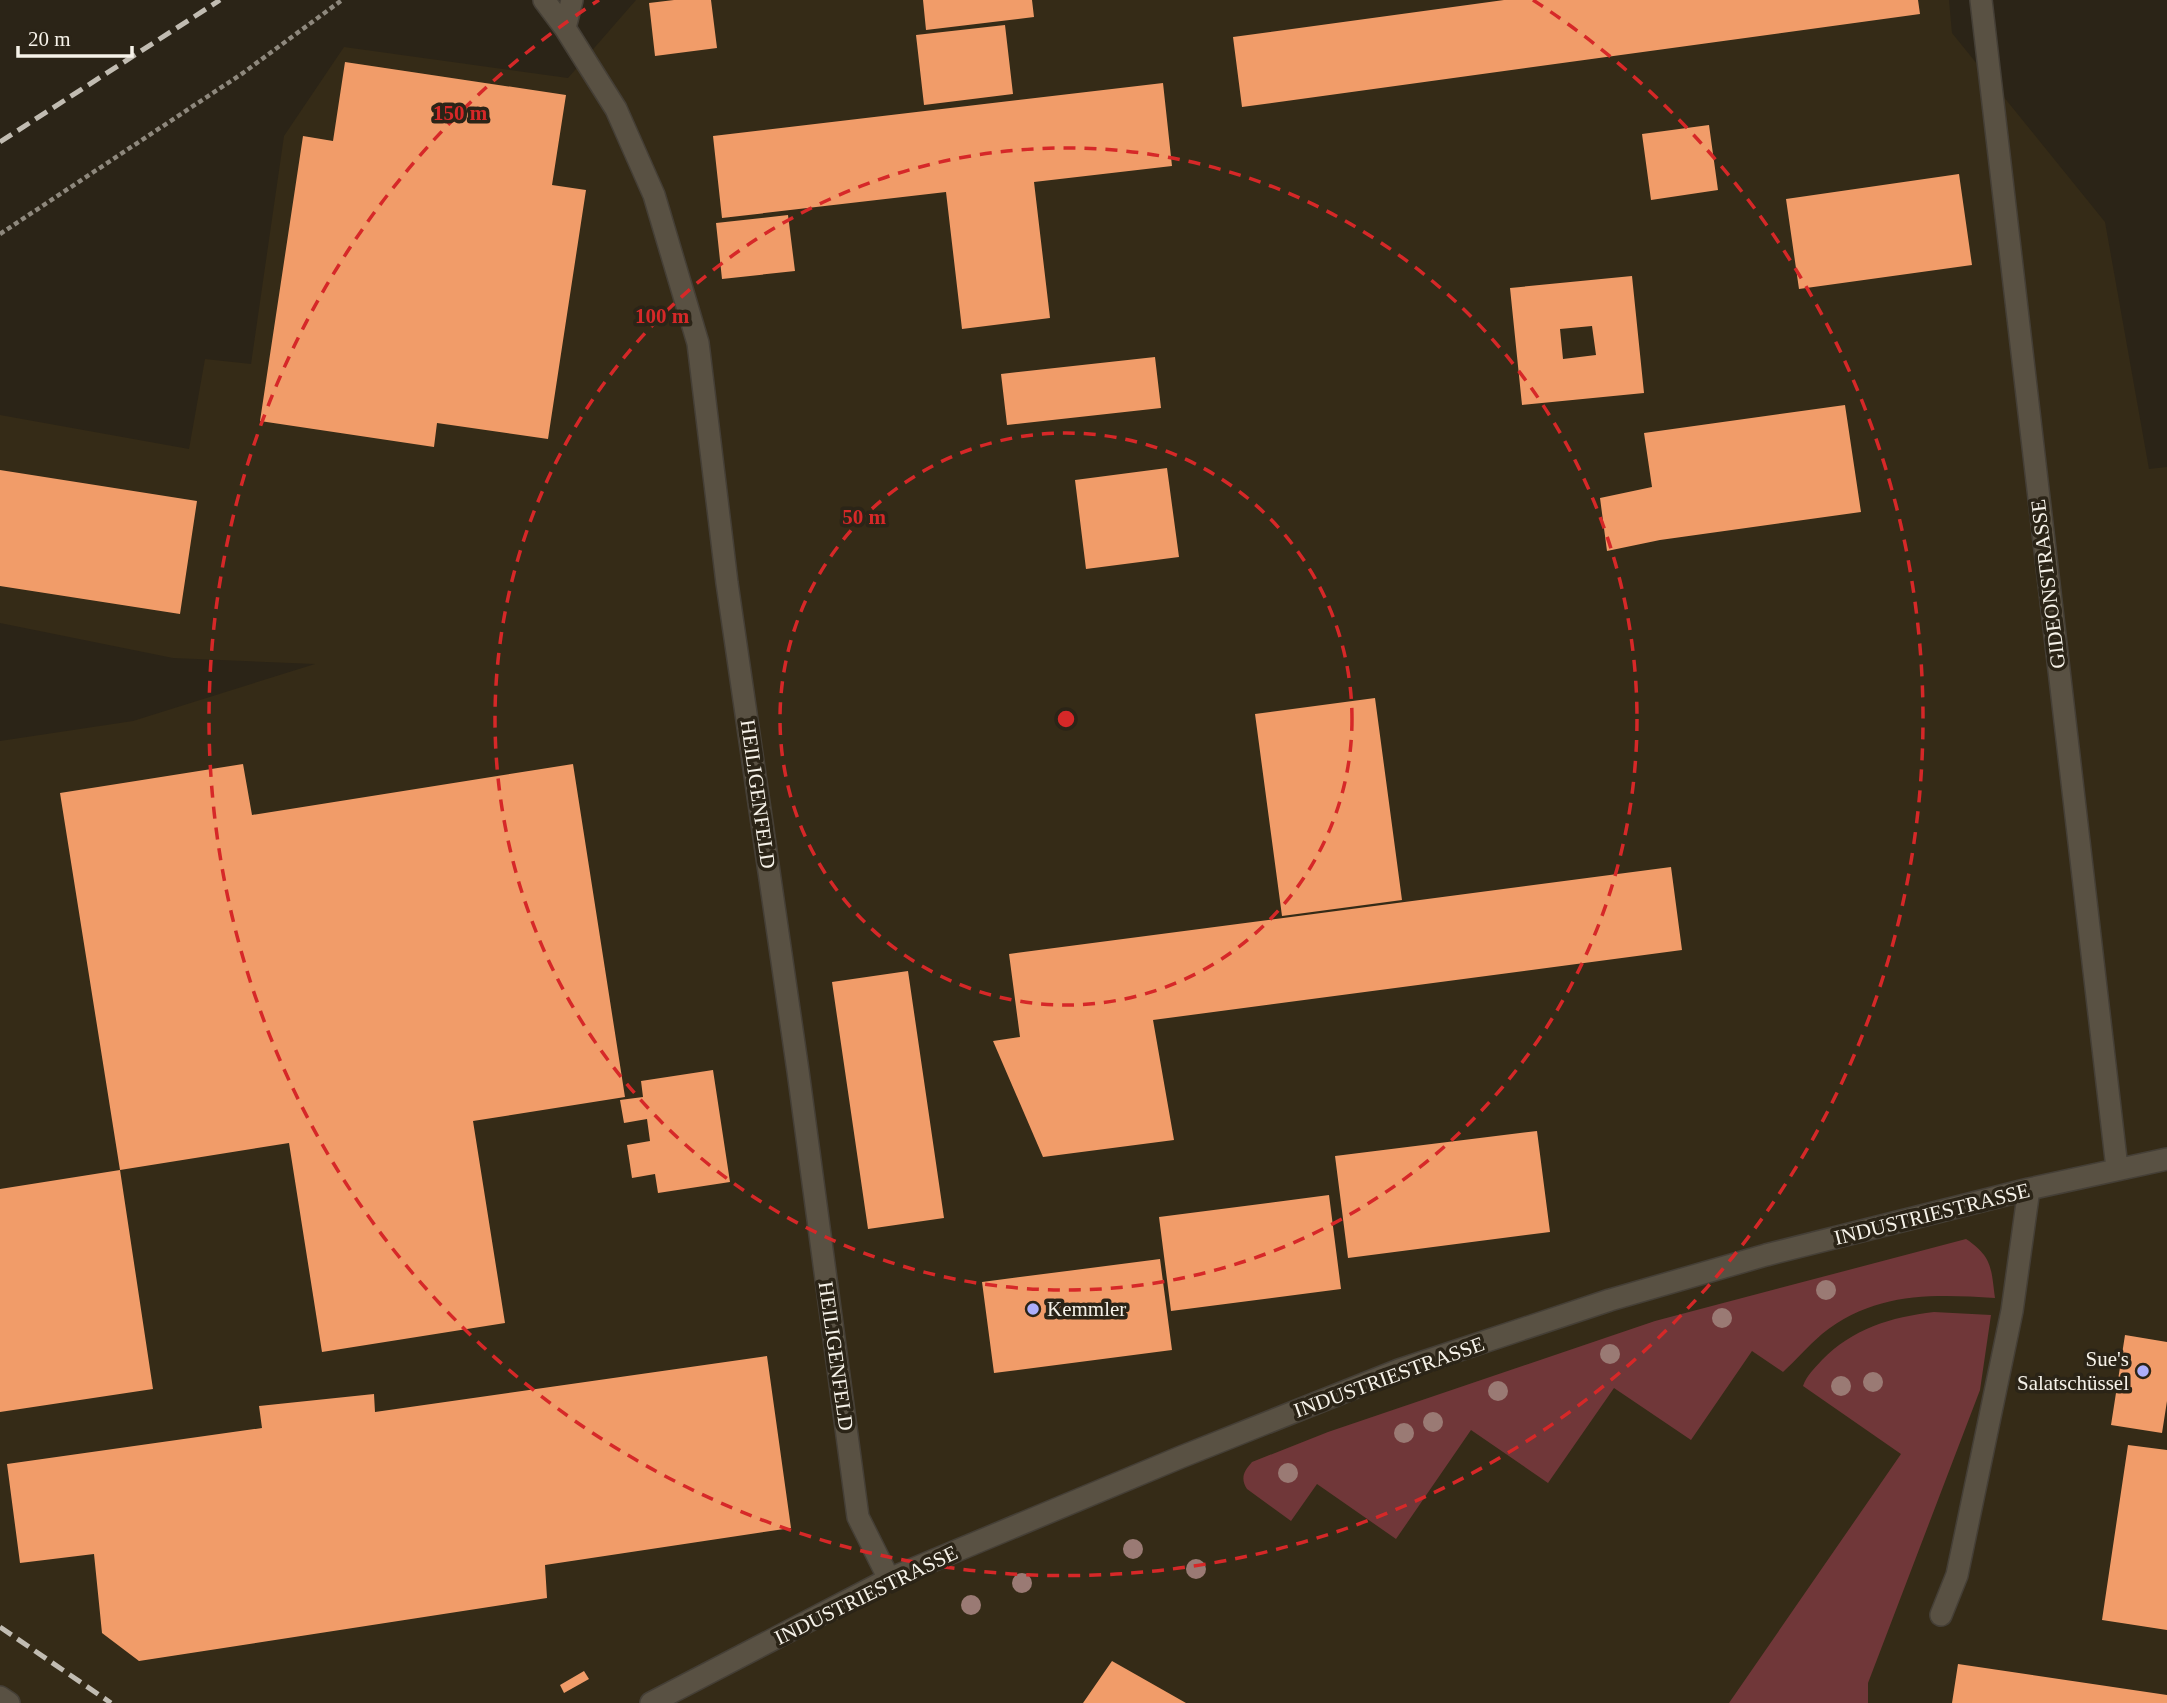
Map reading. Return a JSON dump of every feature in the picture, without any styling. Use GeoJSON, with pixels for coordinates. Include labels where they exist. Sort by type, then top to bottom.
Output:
{"type":"FeatureCollection","features":[{"type":"Feature","properties":{"kind":"street","name":"HEILIGENFELD"},"geometry":{"type":"LineString","coordinates":[[544,0],[616,109],[654,195],[698,343],[727,583],[798,1071],[858,1517],[889,1578]]}},
{"type":"Feature","properties":{"kind":"street"},"geometry":{"type":"LineString","coordinates":[[565,28],[572,0]]}},
{"type":"Feature","properties":{"kind":"street","name":"GIDEONSTRASSE"},"geometry":{"type":"LineString","coordinates":[[1981,0],[2117,1168]]}},
{"type":"Feature","properties":{"kind":"street","name":"INDUSTRIESTRASSE"},"geometry":{"type":"LineString","coordinates":[[651,1703],[685,1695],[889,1578],[1399,1370],[1610,1300],[1766,1255],[2029,1189],[2167,1159]]}},
{"type":"Feature","properties":{"kind":"street"},"geometry":{"type":"LineString","coordinates":[[1941,1615],[1960,1562],[2017,1284],[2029,1189]]}},
{"type":"Feature","properties":{"kind":"street"},"geometry":{"type":"LineString","coordinates":[[0,1697],[9,1703]]}},
{"type":"Feature","properties":{"kind":"path"},"geometry":{"type":"LineString","coordinates":[[0,234],[243,73],[342,0]]}},
{"type":"Feature","properties":{"kind":"shaded area"},"geometry":{"type":"Polygon","coordinates":[[[636,0],[1949,0],[1952,33],[2105,222],[2149,469],[2167,467],[2167,1703],[0,1703],[0,741],[133,721],[315,664],[173,658],[0,623],[0,415],[189,449],[205,359],[251,364],[284,136],[344,47],[568,78],[636,0]]]}},
{"type":"Feature","properties":{"kind":"shaded area"},"geometry":{"type":"Polygon","coordinates":[[[1966,1239],[1981,1252],[1989,1264],[1995,1298],[1926,1297],[1883,1303],[1862,1310],[1822,1334],[1783,1372],[1752,1351],[1691,1440],[1614,1388],[1548,1483],[1471,1430],[1396,1539],[1317,1484],[1291,1521],[1245,1485],[1244,1475],[1252,1462],[1328,1432],[1655,1321],[1966,1239]]]}},
{"type":"Feature","properties":{"kind":"shaded area"},"geometry":{"type":"Polygon","coordinates":[[[1934,1312],[1991,1315],[1980,1390],[1868,1683],[1868,1703],[1729,1703],[1901,1454],[1803,1386],[1805,1382],[1822,1360],[1846,1340],[1888,1321],[1934,1312]]]}},
{"type":"Feature","properties":{"kind":"building"},"geometry":{"type":"Polygon","coordinates":[[[711,0],[717,48],[655,56],[649,3],[711,0]]]}},
{"type":"Feature","properties":{"kind":"building"},"geometry":{"type":"Polygon","coordinates":[[[923,0],[1032,0],[1034,17],[926,30],[923,0]]]}},
{"type":"Feature","properties":{"kind":"building"},"geometry":{"type":"Polygon","coordinates":[[[1504,0],[1918,0],[1920,14],[1242,107],[1233,37],[1504,0]]]}},
{"type":"Feature","properties":{"kind":"building"},"geometry":{"type":"Polygon","coordinates":[[[1005,25],[1013,94],[924,105],[916,35],[1005,25]]]}},
{"type":"Feature","properties":{"kind":"building"},"geometry":{"type":"Polygon","coordinates":[[[345,62],[566,95],[552,185],[586,190],[548,439],[437,423],[434,447],[260,421],[303,136],[333,141],[345,62]]]}},
{"type":"Feature","properties":{"kind":"building"},"geometry":{"type":"Polygon","coordinates":[[[1163,83],[1172,166],[1034,182],[1050,318],[962,329],[946,192],[722,218],[713,136],[1163,83]]]}},
{"type":"Feature","properties":{"kind":"building"},"geometry":{"type":"Polygon","coordinates":[[[1709,125],[1718,190],[1651,200],[1642,134],[1709,125]]]}},
{"type":"Feature","properties":{"kind":"building"},"geometry":{"type":"Polygon","coordinates":[[[1959,174],[1972,265],[1799,289],[1786,199],[1959,174]]]}},
{"type":"Feature","properties":{"kind":"building"},"geometry":{"type":"Polygon","coordinates":[[[788,215],[795,271],[722,279],[716,223],[788,215]]]}},
{"type":"Feature","properties":{"kind":"building"},"geometry":{"type":"Polygon","coordinates":[[[1632,276],[1644,393],[1522,405],[1510,288],[1632,276]],[[1592,326],[1560,329],[1563,359],[1596,355],[1592,326]]]}},
{"type":"Feature","properties":{"kind":"building"},"geometry":{"type":"Polygon","coordinates":[[[1155,357],[1161,408],[1007,425],[1001,374],[1155,357]]]}},
{"type":"Feature","properties":{"kind":"building"},"geometry":{"type":"Polygon","coordinates":[[[1845,405],[1861,512],[1660,540],[1607,551],[1600,498],[1652,487],[1644,433],[1845,405]]]}},
{"type":"Feature","properties":{"kind":"building"},"geometry":{"type":"Polygon","coordinates":[[[1167,468],[1179,557],[1086,569],[1075,480],[1167,468]]]}},
{"type":"Feature","properties":{"kind":"building"},"geometry":{"type":"Polygon","coordinates":[[[0,470],[197,501],[180,614],[0,586],[0,470]]]}},
{"type":"Feature","properties":{"kind":"building"},"geometry":{"type":"Polygon","coordinates":[[[1375,698],[1402,900],[1282,916],[1255,714],[1375,698]]]}},
{"type":"Feature","properties":{"kind":"building"},"geometry":{"type":"Polygon","coordinates":[[[243,764],[252,815],[573,764],[625,1097],[473,1121],[505,1323],[322,1352],[289,1143],[120,1170],[60,793],[243,764]]]}},
{"type":"Feature","properties":{"kind":"building"},"geometry":{"type":"Polygon","coordinates":[[[1671,867],[1682,950],[1153,1020],[1174,1140],[1043,1157],[993,1041],[1020,1037],[1009,954],[1671,867]]]}},
{"type":"Feature","properties":{"kind":"building"},"geometry":{"type":"Polygon","coordinates":[[[908,971],[944,1218],[868,1229],[832,982],[908,971]]]}},
{"type":"Feature","properties":{"kind":"building"},"geometry":{"type":"Polygon","coordinates":[[[713,1070],[730,1182],[658,1193],[655,1174],[632,1178],[627,1145],[650,1141],[647,1119],[624,1123],[620,1100],[643,1097],[641,1081],[713,1070]]]}},
{"type":"Feature","properties":{"kind":"building"},"geometry":{"type":"Polygon","coordinates":[[[1537,1131],[1550,1232],[1348,1258],[1335,1156],[1537,1131]]]}},
{"type":"Feature","properties":{"kind":"building"},"geometry":{"type":"Polygon","coordinates":[[[120,1170],[153,1389],[0,1412],[0,1189],[120,1170]]]}},
{"type":"Feature","properties":{"kind":"building"},"geometry":{"type":"Polygon","coordinates":[[[1329,1195],[1341,1289],[1171,1311],[1159,1217],[1329,1195]]]}},
{"type":"Feature","properties":{"kind":"building"},"geometry":{"type":"Polygon","coordinates":[[[1160,1259],[1172,1350],[994,1373],[982,1282],[1160,1259]]]}},
{"type":"Feature","properties":{"kind":"building","name":"Sue's Salatschüssel"},"geometry":{"type":"Polygon","coordinates":[[[2125,1335],[2167,1342],[2167,1401],[2162,1433],[2111,1425],[2125,1335]]]}},
{"type":"Feature","properties":{"kind":"building"},"geometry":{"type":"Polygon","coordinates":[[[767,1356],[791,1528],[545,1565],[547,1598],[139,1661],[102,1633],[94,1554],[20,1563],[7,1464],[262,1428],[259,1406],[374,1394],[375,1412],[767,1356]]]}},
{"type":"Feature","properties":{"kind":"building"},"geometry":{"type":"Polygon","coordinates":[[[2128,1445],[2167,1450],[2167,1630],[2102,1620],[2128,1445]]]}},
{"type":"Feature","properties":{"kind":"building"},"geometry":{"type":"Polygon","coordinates":[[[1112,1661],[1186,1703],[1083,1703],[1112,1661]]]}},
{"type":"Feature","properties":{"kind":"building"},"geometry":{"type":"Polygon","coordinates":[[[1958,1664],[2167,1695],[2167,1703],[1952,1703],[1958,1664]]]}},
{"type":"Feature","properties":{"kind":"building"},"geometry":{"type":"Polygon","coordinates":[[[584,1671],[589,1679],[564,1693],[560,1685],[584,1671]]]}},
{"type":"Feature","properties":{"kind":"railway"},"geometry":{"type":"LineString","coordinates":[[0,142],[220,0]]}},
{"type":"Feature","properties":{"kind":"railway"},"geometry":{"type":"LineString","coordinates":[[0,1627],[111,1703]]}},
{"type":"Feature","properties":{"kind":"place","name":"Kemmler"},"geometry":{"type":"Point","coordinates":[1033,1309]}},
{"type":"Feature","properties":{"kind":"place","name":"Sue's Salatschüssel"},"geometry":{"type":"Point","coordinates":[2143,1371]}}]}
